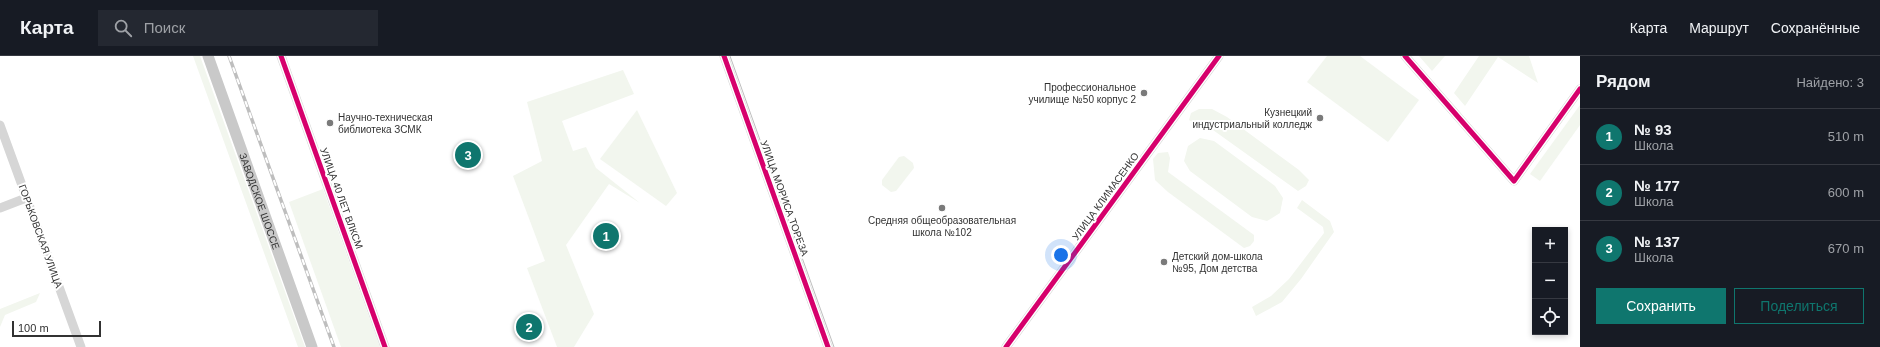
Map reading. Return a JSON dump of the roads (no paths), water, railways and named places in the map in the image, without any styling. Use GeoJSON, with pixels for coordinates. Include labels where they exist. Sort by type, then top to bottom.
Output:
{"type":"FeatureCollection","features":[{"type":"Feature","properties":{"kind":"main road","name":"ЗАВОДСКОЕ ШОССЕ"},"geometry":{"type":"LineString","coordinates":[[208,56],[312,347]]}},
{"type":"Feature","properties":{"kind":"street","name":"УЛИЦА 40 ЛЕТ ВЛКСМ"},"geometry":{"type":"LineString","coordinates":[[281,56],[385,347]]}},
{"type":"Feature","properties":{"kind":"street","name":"УЛИЦА МОРИСА ТОРЕЗА"},"geometry":{"type":"LineString","coordinates":[[724,56],[828,347]]}},
{"type":"Feature","properties":{"kind":"street","name":"УЛИЦА КЛИМАСЕНКО"},"geometry":{"type":"LineString","coordinates":[[1006,347],[1219,56]]}},
{"type":"Feature","properties":{"kind":"street"},"geometry":{"type":"LineString","coordinates":[[1405,56],[1514,181],[1580,90]]}},
{"type":"Feature","properties":{"kind":"street","name":"ГОРЬКОВСКАЯ УЛИЦА"},"geometry":{"type":"LineString","coordinates":[[0,125],[81,347]]}},
{"type":"Feature","properties":{"kind":"street"},"geometry":{"type":"LineString","coordinates":[[0,208],[26,198]]}},
{"type":"Feature","properties":{"kind":"tram line"},"geometry":{"type":"LineString","coordinates":[[730,56],[834,347]]}},
{"type":"Feature","properties":{"kind":"railway"},"geometry":{"type":"LineString","coordinates":[[229,56],[334,347]]}},
{"type":"Feature","properties":{"kind":"place","name":"Профессиональное училище №50 корпус 2"},"geometry":{"type":"Point","coordinates":[1144,93]}},
{"type":"Feature","properties":{"kind":"place","name":"Кузнецкий индустриальный колледж"},"geometry":{"type":"Point","coordinates":[1320,118]}},
{"type":"Feature","properties":{"kind":"place","name":"Научно-техническая библиотека ЗСМК"},"geometry":{"type":"Point","coordinates":[330,123]}},
{"type":"Feature","properties":{"kind":"place","name":"№ 137"},"geometry":{"type":"Point","coordinates":[468,155]}},
{"type":"Feature","properties":{"kind":"place","name":"Средняя общеобразовательная школа №102"},"geometry":{"type":"Point","coordinates":[942,208]}},
{"type":"Feature","properties":{"kind":"place","name":"№ 93"},"geometry":{"type":"Point","coordinates":[606,236]}},
{"type":"Feature","properties":{"kind":"place","name":"Детский дом-школа №95, Дом детства"},"geometry":{"type":"Point","coordinates":[1164,262]}},
{"type":"Feature","properties":{"kind":"place","name":"№ 177"},"geometry":{"type":"Point","coordinates":[529,327]}}]}
